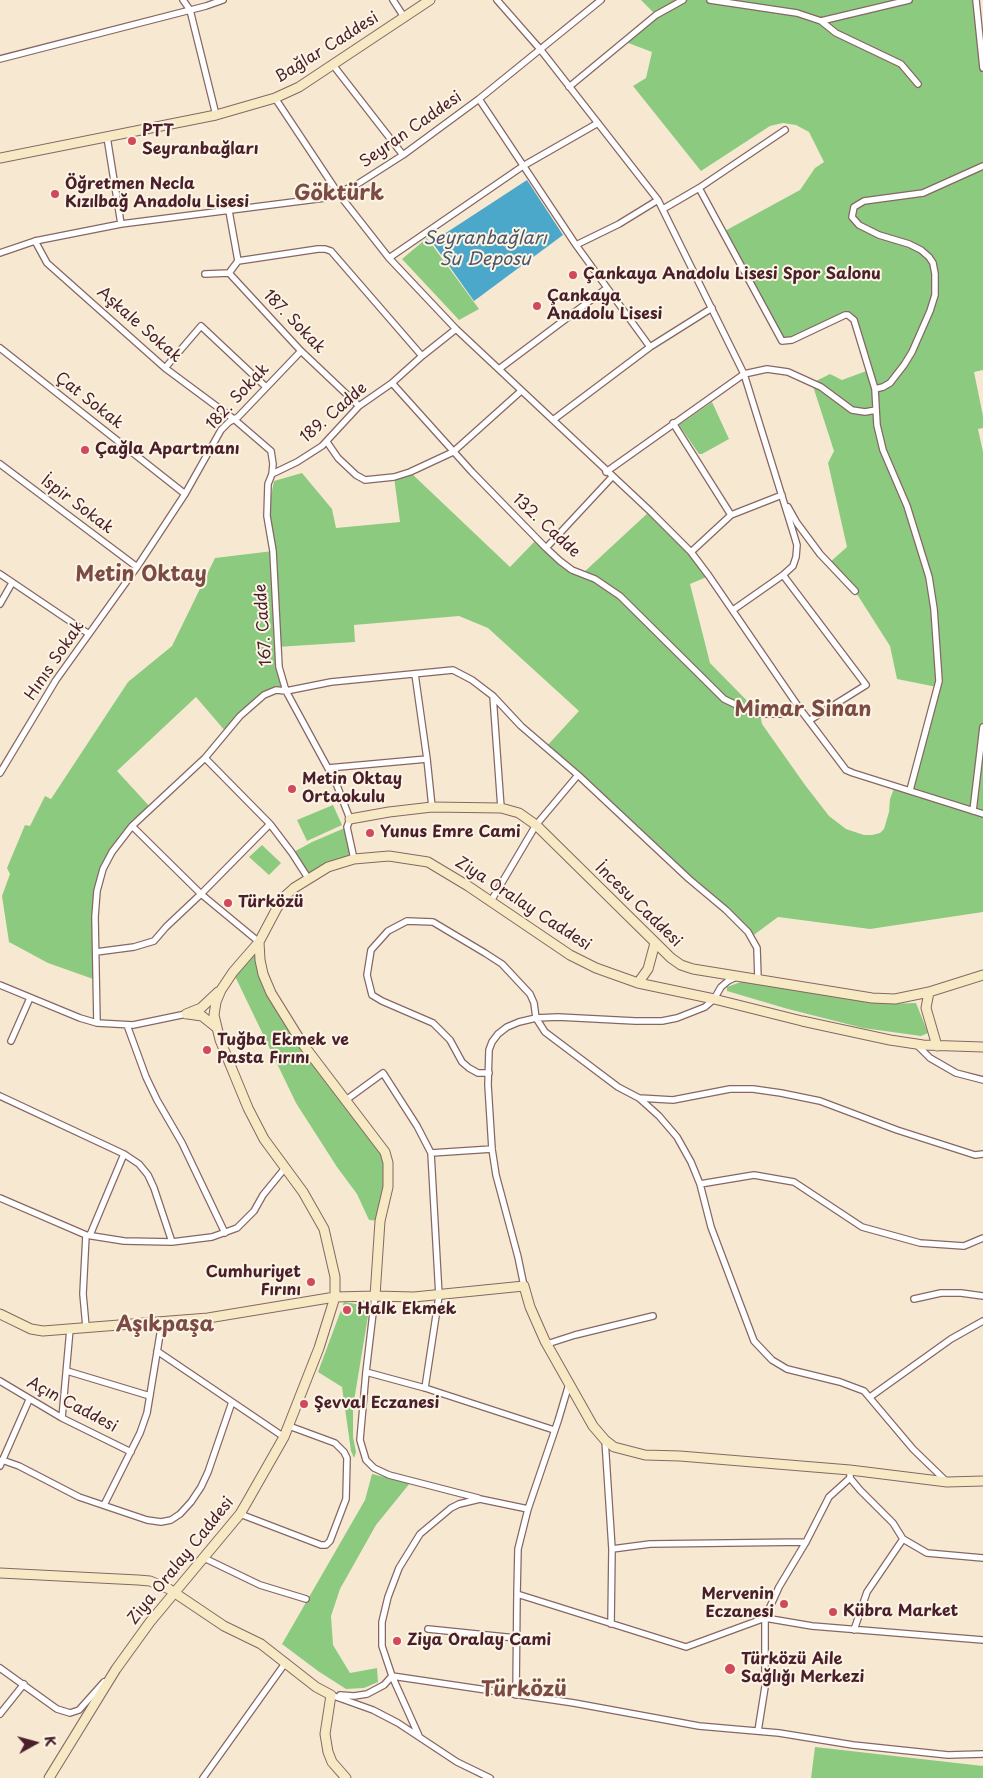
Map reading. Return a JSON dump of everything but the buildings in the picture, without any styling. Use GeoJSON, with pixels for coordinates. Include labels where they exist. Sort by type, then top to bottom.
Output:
{"type":"FeatureCollection","features":[{"type":"Feature","properties":{"kind":"main road","name":"Bağlar Caddesi"},"geometry":{"type":"LineString","coordinates":[[0,158],[216,115],[275,98],[298,87],[333,65],[430,0]]}},
{"type":"Feature","properties":{"kind":"main road","name":"İncesu Caddesi"},"geometry":{"type":"LineString","coordinates":[[350,819],[432,807],[502,808],[519,813],[536,825],[670,958],[681,965],[693,968],[872,998],[895,998],[929,992],[983,975]]}},
{"type":"Feature","properties":{"kind":"main road","name":"Ziya Oralay Caddesi"},"geometry":{"type":"LineString","coordinates":[[49,1778],[116,1669],[150,1622],[240,1514],[289,1426],[319,1348],[335,1297],[335,1277],[324,1229],[302,1192],[264,1139],[248,1108],[220,1040],[217,1028],[215,1008],[221,990],[233,972],[259,942],[284,897],[294,888],[328,867],[354,859],[389,856],[428,862],[452,875],[570,955],[596,968],[638,983],[714,999],[856,1034],[915,1044],[983,1047]]}},
{"type":"Feature","properties":{"kind":"main road"},"geometry":{"type":"LineString","coordinates":[[259,942],[263,974],[271,993],[302,1043],[385,1152],[388,1163],[388,1187],[380,1221],[375,1296]]}},
{"type":"Feature","properties":{"kind":"main road"},"geometry":{"type":"LineString","coordinates":[[638,983],[648,969],[655,943]]}},
{"type":"Feature","properties":{"kind":"main road"},"geometry":{"type":"LineString","coordinates":[[186,1014],[205,1006],[221,990]]}},
{"type":"Feature","properties":{"kind":"main road"},"geometry":{"type":"LineString","coordinates":[[929,992],[926,1008],[937,1046]]}},
{"type":"Feature","properties":{"kind":"main road"},"geometry":{"type":"LineString","coordinates":[[186,1014],[202,1016],[217,1028]]}},
{"type":"Feature","properties":{"kind":"main road"},"geometry":{"type":"LineString","coordinates":[[0,1314],[37,1331],[208,1318],[335,1297],[439,1296],[524,1286],[533,1313],[547,1344],[593,1426],[605,1440],[623,1450],[645,1455],[680,1456],[850,1474],[947,1482],[983,1481]]}},
{"type":"Feature","properties":{"kind":"main road"},"geometry":{"type":"LineString","coordinates":[[0,1574],[138,1580],[161,1585],[174,1592],[224,1626],[261,1644],[316,1687],[331,1695],[325,1734],[328,1752],[332,1762],[346,1778]]}},
{"type":"Feature","properties":{"kind":"street"},"geometry":{"type":"LineString","coordinates":[[184,0],[190,10],[216,115]]}},
{"type":"Feature","properties":{"kind":"street"},"geometry":{"type":"LineString","coordinates":[[0,59],[223,0]]}},
{"type":"Feature","properties":{"kind":"street"},"geometry":{"type":"LineString","coordinates":[[393,0],[404,17]]}},
{"type":"Feature","properties":{"kind":"street"},"geometry":{"type":"LineString","coordinates":[[497,0],[540,49],[658,200],[744,374],[782,495],[796,545],[796,557],[793,566],[784,575],[732,610]]}},
{"type":"Feature","properties":{"kind":"street","name":"Seyran Caddesi"},"geometry":{"type":"LineString","coordinates":[[0,253],[35,241],[121,224],[325,198],[338,193],[356,185],[404,155],[479,99],[601,0]]}},
{"type":"Feature","properties":{"kind":"street"},"geometry":{"type":"LineString","coordinates":[[569,87],[656,15],[683,0]]}},
{"type":"Feature","properties":{"kind":"street"},"geometry":{"type":"LineString","coordinates":[[710,0],[797,13],[821,21],[836,33],[901,64],[918,84]]}},
{"type":"Feature","properties":{"kind":"street"},"geometry":{"type":"LineString","coordinates":[[821,21],[909,0]]}},
{"type":"Feature","properties":{"kind":"street"},"geometry":{"type":"LineString","coordinates":[[976,0],[983,68]]}},
{"type":"Feature","properties":{"kind":"street"},"geometry":{"type":"LineString","coordinates":[[333,65],[404,155]]}},
{"type":"Feature","properties":{"kind":"street"},"geometry":{"type":"LineString","coordinates":[[275,98],[338,193],[388,258],[456,329],[606,472],[650,511],[691,552],[800,709],[846,770],[983,814]]}},
{"type":"Feature","properties":{"kind":"street"},"geometry":{"type":"LineString","coordinates":[[479,99],[576,245],[650,347]]}},
{"type":"Feature","properties":{"kind":"street"},"geometry":{"type":"LineString","coordinates":[[388,258],[523,166],[598,123]]}},
{"type":"Feature","properties":{"kind":"street"},"geometry":{"type":"LineString","coordinates":[[663,209],[699,188],[785,130]]}},
{"type":"Feature","properties":{"kind":"street"},"geometry":{"type":"LineString","coordinates":[[107,137],[121,224]]}},
{"type":"Feature","properties":{"kind":"street"},"geometry":{"type":"LineString","coordinates":[[875,389],[890,383],[912,352],[930,311],[934,295],[935,274],[933,263],[921,250],[909,244],[879,235],[859,225],[852,218],[854,207],[864,201],[923,193],[983,166]]}},
{"type":"Feature","properties":{"kind":"street"},"geometry":{"type":"LineString","coordinates":[[699,188],[780,338],[785,341],[792,340],[845,315],[854,320],[875,389],[876,425],[883,450],[907,506],[929,577],[934,609],[939,681],[910,790]]}},
{"type":"Feature","properties":{"kind":"street"},"geometry":{"type":"LineString","coordinates":[[576,245],[619,224],[658,200]]}},
{"type":"Feature","properties":{"kind":"street"},"geometry":{"type":"LineString","coordinates":[[205,274],[230,273],[238,260],[230,210]]}},
{"type":"Feature","properties":{"kind":"street","name":"Aşkale Sokak"},"geometry":{"type":"LineString","coordinates":[[35,241],[48,263],[165,368],[235,420]]}},
{"type":"Feature","properties":{"kind":"street"},"geometry":{"type":"LineString","coordinates":[[238,260],[318,249],[331,251],[422,356]]}},
{"type":"Feature","properties":{"kind":"street","name":"187. Sokak"},"geometry":{"type":"LineString","coordinates":[[230,273],[301,351],[359,406]]}},
{"type":"Feature","properties":{"kind":"street"},"geometry":{"type":"LineString","coordinates":[[499,369],[607,288]]}},
{"type":"Feature","properties":{"kind":"street"},"geometry":{"type":"LineString","coordinates":[[553,420],[650,347],[712,308]]}},
{"type":"Feature","properties":{"kind":"street"},"geometry":{"type":"LineString","coordinates":[[165,368],[201,326],[266,387]]}},
{"type":"Feature","properties":{"kind":"street","name":"189. Cadde"},"geometry":{"type":"LineString","coordinates":[[272,474],[297,462],[326,442],[359,406],[392,383],[456,329]]}},
{"type":"Feature","properties":{"kind":"street","name":"Çat Sokak"},"geometry":{"type":"LineString","coordinates":[[0,348],[185,494]]}},
{"type":"Feature","properties":{"kind":"street","name":"182. Sokak"},"geometry":{"type":"LineString","coordinates":[[137,567],[185,494],[221,430],[229,422],[235,420],[301,351]]}},
{"type":"Feature","properties":{"kind":"street"},"geometry":{"type":"LineString","coordinates":[[606,472],[744,374],[767,369],[788,372],[820,387],[852,410],[865,412],[876,410]]}},
{"type":"Feature","properties":{"kind":"street","name":"132. Cadde"},"geometry":{"type":"LineString","coordinates":[[392,383],[453,452],[546,548],[572,570],[595,579],[620,596],[724,699],[755,714],[780,714],[800,709]]}},
{"type":"Feature","properties":{"kind":"street"},"geometry":{"type":"LineString","coordinates":[[326,442],[338,458],[356,475],[366,480],[394,477],[410,472],[453,452],[521,390]]}},
{"type":"Feature","properties":{"kind":"street","name":"167. Cadde"},"geometry":{"type":"LineString","coordinates":[[235,420],[271,451],[273,464],[268,484],[267,516],[273,551],[279,667],[286,691],[336,783],[350,819],[347,827],[354,859]]}},
{"type":"Feature","properties":{"kind":"street"},"geometry":{"type":"LineString","coordinates":[[673,423],[731,515]]}},
{"type":"Feature","properties":{"kind":"street","name":"İspir Sokak"},"geometry":{"type":"LineString","coordinates":[[0,464],[137,567]]}},
{"type":"Feature","properties":{"kind":"street"},"geometry":{"type":"LineString","coordinates":[[546,548],[612,477]]}},
{"type":"Feature","properties":{"kind":"street"},"geometry":{"type":"LineString","coordinates":[[691,552],[731,515],[782,495]]}},
{"type":"Feature","properties":{"kind":"street"},"geometry":{"type":"LineString","coordinates":[[782,495],[803,531],[820,554],[855,591]]}},
{"type":"Feature","properties":{"kind":"street","name":"Hınıs Sokak"},"geometry":{"type":"LineString","coordinates":[[0,773],[56,680],[137,567]]}},
{"type":"Feature","properties":{"kind":"street"},"geometry":{"type":"LineString","coordinates":[[0,574],[89,634]]}},
{"type":"Feature","properties":{"kind":"street"},"geometry":{"type":"LineString","coordinates":[[784,575],[866,685],[810,720]]}},
{"type":"Feature","properties":{"kind":"street"},"geometry":{"type":"LineString","coordinates":[[0,604],[12,582]]}},
{"type":"Feature","properties":{"kind":"street"},"geometry":{"type":"LineString","coordinates":[[97,1023],[95,917],[97,891],[103,869],[112,852],[132,826],[206,758],[226,732],[254,702],[276,690],[286,691],[331,682],[452,670],[472,680],[493,696],[521,726],[578,775],[748,932],[757,948],[758,979]]}},
{"type":"Feature","properties":{"kind":"street"},"geometry":{"type":"LineString","coordinates":[[415,674],[432,807]]}},
{"type":"Feature","properties":{"kind":"street"},"geometry":{"type":"LineString","coordinates":[[493,696],[502,808]]}},
{"type":"Feature","properties":{"kind":"street"},"geometry":{"type":"LineString","coordinates":[[973,811],[983,727]]}},
{"type":"Feature","properties":{"kind":"street"},"geometry":{"type":"LineString","coordinates":[[206,758],[270,824],[308,878]]}},
{"type":"Feature","properties":{"kind":"street"},"geometry":{"type":"LineString","coordinates":[[328,768],[427,759]]}},
{"type":"Feature","properties":{"kind":"street"},"geometry":{"type":"LineString","coordinates":[[491,901],[536,825],[578,775]]}},
{"type":"Feature","properties":{"kind":"street"},"geometry":{"type":"LineString","coordinates":[[96,952],[134,947],[154,941],[270,824]]}},
{"type":"Feature","properties":{"kind":"street"},"geometry":{"type":"LineString","coordinates":[[132,826],[201,894],[259,942]]}},
{"type":"Feature","properties":{"kind":"street"},"geometry":{"type":"LineString","coordinates":[[488,1073],[478,1073],[462,1062],[450,1040],[433,1023],[372,995],[367,975],[371,950],[388,931],[408,921],[432,922],[502,964],[530,994],[534,1002],[536,1018],[545,1032],[618,1087],[639,1098],[659,1116],[677,1137],[691,1162],[700,1184],[711,1227],[754,1341],[772,1360],[787,1369],[840,1382],[864,1391],[913,1449],[947,1482]]}},
{"type":"Feature","properties":{"kind":"street"},"geometry":{"type":"LineString","coordinates":[[524,1286],[496,1175],[492,1149],[488,1073],[489,1050],[492,1042],[498,1034],[519,1022],[536,1018],[558,1017],[590,1020],[662,1021],[705,1007],[714,999],[721,987],[738,976]]}},
{"type":"Feature","properties":{"kind":"street"},"geometry":{"type":"LineString","coordinates":[[0,985],[80,1018],[97,1023],[127,1025],[186,1014]]}},
{"type":"Feature","properties":{"kind":"street"},"geometry":{"type":"LineString","coordinates":[[11,1040],[30,998]]}},
{"type":"Feature","properties":{"kind":"street"},"geometry":{"type":"LineString","coordinates":[[127,1025],[153,1092],[182,1143],[225,1233]]}},
{"type":"Feature","properties":{"kind":"street"},"geometry":{"type":"LineString","coordinates":[[915,1044],[930,1058],[956,1072],[983,1080]]}},
{"type":"Feature","properties":{"kind":"street"},"geometry":{"type":"LineString","coordinates":[[346,1100],[383,1073],[417,1126],[431,1153],[439,1296],[424,1388]]}},
{"type":"Feature","properties":{"kind":"street"},"geometry":{"type":"LineString","coordinates":[[639,1098],[673,1100],[730,1089],[753,1089],[781,1093],[820,1101],[897,1130],[975,1155],[983,1154]]}},
{"type":"Feature","properties":{"kind":"street"},"geometry":{"type":"LineString","coordinates":[[0,1096],[124,1154],[139,1164],[148,1175],[154,1188],[172,1242]]}},
{"type":"Feature","properties":{"kind":"street"},"geometry":{"type":"LineString","coordinates":[[431,1153],[492,1149]]}},
{"type":"Feature","properties":{"kind":"street"},"geometry":{"type":"LineString","coordinates":[[86,1327],[83,1294],[88,1235],[124,1154]]}},
{"type":"Feature","properties":{"kind":"street"},"geometry":{"type":"LineString","coordinates":[[0,1198],[88,1235],[132,1242],[172,1242],[212,1237],[237,1228],[254,1211],[263,1195],[284,1168]]}},
{"type":"Feature","properties":{"kind":"street"},"geometry":{"type":"LineString","coordinates":[[700,1184],[754,1175],[794,1182],[862,1226],[920,1243],[964,1246],[983,1238]]}},
{"type":"Feature","properties":{"kind":"street"},"geometry":{"type":"LineString","coordinates":[[914,1299],[941,1293],[968,1293],[983,1296]]}},
{"type":"Feature","properties":{"kind":"street"},"geometry":{"type":"LineString","coordinates":[[375,1296],[360,1440],[366,1460],[374,1468],[389,1475],[480,1499],[528,1509]]}},
{"type":"Feature","properties":{"kind":"street"},"geometry":{"type":"LineString","coordinates":[[547,1344],[575,1335],[653,1316]]}},
{"type":"Feature","properties":{"kind":"street"},"geometry":{"type":"LineString","coordinates":[[870,1398],[951,1339],[983,1321]]}},
{"type":"Feature","properties":{"kind":"street"},"geometry":{"type":"LineString","coordinates":[[104,1506],[142,1426],[150,1396],[162,1322]]}},
{"type":"Feature","properties":{"kind":"street"},"geometry":{"type":"LineString","coordinates":[[62,1418],[70,1328]]}},
{"type":"Feature","properties":{"kind":"street"},"geometry":{"type":"LineString","coordinates":[[156,1351],[284,1437]]}},
{"type":"Feature","properties":{"kind":"street"},"geometry":{"type":"LineString","coordinates":[[67,1371],[150,1396]]}},
{"type":"Feature","properties":{"kind":"street"},"geometry":{"type":"LineString","coordinates":[[366,1372],[424,1388],[554,1430]]}},
{"type":"Feature","properties":{"kind":"street","name":"Açın Caddesi"},"geometry":{"type":"LineString","coordinates":[[0,1381],[62,1418],[131,1452]]}},
{"type":"Feature","properties":{"kind":"street"},"geometry":{"type":"LineString","coordinates":[[516,1695],[518,1549],[528,1509],[569,1382]]}},
{"type":"Feature","properties":{"kind":"street"},"geometry":{"type":"LineString","coordinates":[[29,1400],[1,1463],[19,1466],[79,1497],[148,1520],[161,1522],[171,1520],[180,1514],[201,1487],[232,1402]]}},
{"type":"Feature","properties":{"kind":"street"},"geometry":{"type":"LineString","coordinates":[[240,1514],[321,1545],[326,1545],[330,1541],[346,1499],[347,1458],[335,1443],[289,1426]]}},
{"type":"Feature","properties":{"kind":"street"},"geometry":{"type":"LineString","coordinates":[[605,1440],[612,1549],[610,1624]]}},
{"type":"Feature","properties":{"kind":"street"},"geometry":{"type":"LineString","coordinates":[[758,1731],[765,1687],[765,1618],[779,1587],[806,1542],[829,1497],[850,1474],[892,1523],[903,1539],[927,1552],[983,1558]]}},
{"type":"Feature","properties":{"kind":"street"},"geometry":{"type":"LineString","coordinates":[[419,1736],[392,1676],[382,1646],[381,1633],[388,1597],[398,1568],[420,1534],[451,1508],[480,1499]]}},
{"type":"Feature","properties":{"kind":"street"},"geometry":{"type":"LineString","coordinates":[[854,1630],[866,1592],[903,1539]]}},
{"type":"Feature","properties":{"kind":"street"},"geometry":{"type":"LineString","coordinates":[[612,1549],[650,1544],[806,1542]]}},
{"type":"Feature","properties":{"kind":"street"},"geometry":{"type":"LineString","coordinates":[[204,1558],[260,1585],[306,1599]]}},
{"type":"Feature","properties":{"kind":"street"},"geometry":{"type":"LineString","coordinates":[[517,1594],[686,1647],[765,1618],[812,1626],[983,1640]]}},
{"type":"Feature","properties":{"kind":"street"},"geometry":{"type":"LineString","coordinates":[[428,1629],[516,1638]]}},
{"type":"Feature","properties":{"kind":"street"},"geometry":{"type":"LineString","coordinates":[[203,1778],[286,1662]]}},
{"type":"Feature","properties":{"kind":"street"},"geometry":{"type":"LineString","coordinates":[[0,1668],[57,1709],[73,1713],[84,1704],[116,1669]]}},
{"type":"Feature","properties":{"kind":"street"},"geometry":{"type":"LineString","coordinates":[[331,1695],[354,1696],[367,1694],[384,1684],[392,1676]]}},
{"type":"Feature","properties":{"kind":"street"},"geometry":{"type":"LineString","coordinates":[[392,1676],[574,1702],[700,1726],[779,1733],[948,1755],[983,1754]]}},
{"type":"Feature","properties":{"kind":"street"},"geometry":{"type":"LineString","coordinates":[[0,1714],[24,1684]]}},
{"type":"Feature","properties":{"kind":"street"},"geometry":{"type":"LineString","coordinates":[[331,1695],[373,1710],[398,1723],[457,1762],[490,1778]]}},
{"type":"Feature","properties":{"kind":"green space"},"geometry":{"type":"Polygon","coordinates":[[[641,0],[976,0],[983,68],[983,370],[974,372],[983,416],[983,428],[978,429],[983,452],[983,912],[870,929],[778,917],[751,937],[748,932],[546,747],[579,711],[488,628],[459,616],[354,625],[355,642],[277,647],[286,691],[276,690],[264,695],[226,732],[196,697],[117,771],[151,808],[112,852],[97,891],[96,980],[48,963],[9,942],[2,896],[10,874],[7,868],[25,825],[30,826],[45,796],[51,799],[128,682],[172,646],[215,558],[273,551],[267,516],[274,481],[302,473],[332,509],[336,528],[400,522],[394,477],[410,472],[510,567],[537,539],[560,561],[582,574],[650,511],[691,552],[709,576],[690,584],[710,663],[760,714],[762,724],[829,816],[846,829],[864,835],[880,833],[884,829],[889,812],[890,799],[895,786],[909,790],[937,687],[897,679],[890,646],[855,591],[829,563],[847,547],[828,463],[834,451],[812,383],[830,374],[842,380],[869,370],[854,320],[848,315],[785,341],[723,232],[800,190],[815,168],[824,162],[809,132],[796,125],[783,123],[770,126],[701,171],[633,86],[646,78],[652,52],[623,41],[656,15],[641,0]]]}},
{"type":"Feature","properties":{"kind":"green space"},"geometry":{"type":"Polygon","coordinates":[[[427,238],[479,309],[459,320],[402,259],[427,238]]]}},
{"type":"Feature","properties":{"kind":"green space"},"geometry":{"type":"Polygon","coordinates":[[[712,402],[729,439],[699,454],[679,425],[712,402]]]}},
{"type":"Feature","properties":{"kind":"green space"},"geometry":{"type":"Polygon","coordinates":[[[333,805],[342,825],[307,841],[297,820],[333,805]]]}},
{"type":"Feature","properties":{"kind":"green space"},"geometry":{"type":"Polygon","coordinates":[[[347,827],[354,859],[308,878],[292,853],[347,827]]]}},
{"type":"Feature","properties":{"kind":"green space"},"geometry":{"type":"Polygon","coordinates":[[[262,845],[281,863],[269,875],[249,857],[262,845]]]}},
{"type":"Feature","properties":{"kind":"green space"},"geometry":{"type":"Polygon","coordinates":[[[259,942],[271,993],[388,1163],[380,1221],[369,1220],[357,1194],[337,1167],[296,1103],[233,972],[259,942]]]}},
{"type":"Feature","properties":{"kind":"green space"},"geometry":{"type":"Polygon","coordinates":[[[746,980],[846,999],[885,1004],[916,1003],[928,1033],[921,1036],[863,1028],[727,991],[727,987],[746,980]]]}},
{"type":"Feature","properties":{"kind":"green space"},"geometry":{"type":"Polygon","coordinates":[[[344,1302],[367,1306],[369,1310],[353,1407],[353,1437],[356,1452],[354,1458],[351,1451],[342,1387],[318,1372],[344,1302]]]}},
{"type":"Feature","properties":{"kind":"green space"},"geometry":{"type":"Polygon","coordinates":[[[372,1474],[410,1483],[376,1525],[340,1589],[331,1616],[333,1645],[350,1673],[377,1668],[378,1682],[364,1688],[346,1689],[282,1644],[365,1500],[372,1474]]]}},
{"type":"Feature","properties":{"kind":"green space"},"geometry":{"type":"Polygon","coordinates":[[[815,1747],[983,1766],[983,1778],[811,1778],[815,1747]]]}},
{"type":"Feature","properties":{"kind":"water","name":"Seyranbağları Su Deposu"},"geometry":{"type":"Polygon","coordinates":[[[527,180],[563,235],[474,301],[432,242],[527,180]]]}},
{"type":"Feature","properties":{"kind":"place","name":"PTT Seyranbağları"},"geometry":{"type":"Point","coordinates":[132,141]}},
{"type":"Feature","properties":{"kind":"place","name":"Öğretmen Necla Kızılbağ Anadolu Lisesi"},"geometry":{"type":"Point","coordinates":[55,194]}},
{"type":"Feature","properties":{"kind":"place","name":"Çankaya Anadolu Lisesi Spor Salonu"},"geometry":{"type":"Point","coordinates":[573,275]}},
{"type":"Feature","properties":{"kind":"place","name":"Çankaya Anadolu Lisesi"},"geometry":{"type":"Point","coordinates":[537,306]}},
{"type":"Feature","properties":{"kind":"place","name":"Çağla Apartmanı"},"geometry":{"type":"Point","coordinates":[85,450]}},
{"type":"Feature","properties":{"kind":"place","name":"Metin Oktay Ortaokulu"},"geometry":{"type":"Point","coordinates":[292,789]}},
{"type":"Feature","properties":{"kind":"place","name":"Yunus Emre Cami"},"geometry":{"type":"Point","coordinates":[370,833]}},
{"type":"Feature","properties":{"kind":"place","name":"Türközü"},"geometry":{"type":"Point","coordinates":[228,903]}},
{"type":"Feature","properties":{"kind":"place","name":"Tuğba Ekmek ve Pasta Fırını"},"geometry":{"type":"Point","coordinates":[207,1050]}},
{"type":"Feature","properties":{"kind":"place","name":"Cumhuriyet Fırını"},"geometry":{"type":"Point","coordinates":[311,1282]}},
{"type":"Feature","properties":{"kind":"place","name":"Halk Ekmek"},"geometry":{"type":"Point","coordinates":[347,1310]}},
{"type":"Feature","properties":{"kind":"place","name":"Şevval Eczanesi"},"geometry":{"type":"Point","coordinates":[304,1404]}},
{"type":"Feature","properties":{"kind":"place","name":"Mervenin Eczanesi"},"geometry":{"type":"Point","coordinates":[784,1604]}},
{"type":"Feature","properties":{"kind":"place","name":"Kübra Market"},"geometry":{"type":"Point","coordinates":[833,1612]}},
{"type":"Feature","properties":{"kind":"place","name":"Ziya Oralay Cami"},"geometry":{"type":"Point","coordinates":[397,1641]}},
{"type":"Feature","properties":{"kind":"place","name":"Türközü Aile Sağlığı Merkezi"},"geometry":{"type":"Point","coordinates":[730,1669]}},
{"type":"Feature","properties":{"kind":"district","name":"Göktürk"},"geometry":{"type":"Point","coordinates":[339,194]}},
{"type":"Feature","properties":{"kind":"district","name":"Metin Oktay"},"geometry":{"type":"Point","coordinates":[141,575]}},
{"type":"Feature","properties":{"kind":"district","name":"Mimar Sinan"},"geometry":{"type":"Point","coordinates":[803,710]}},
{"type":"Feature","properties":{"kind":"district","name":"Aşıkpaşa"},"geometry":{"type":"Point","coordinates":[165,1325]}},
{"type":"Feature","properties":{"kind":"district","name":"Türközü"},"geometry":{"type":"Point","coordinates":[524,1690]}}]}
